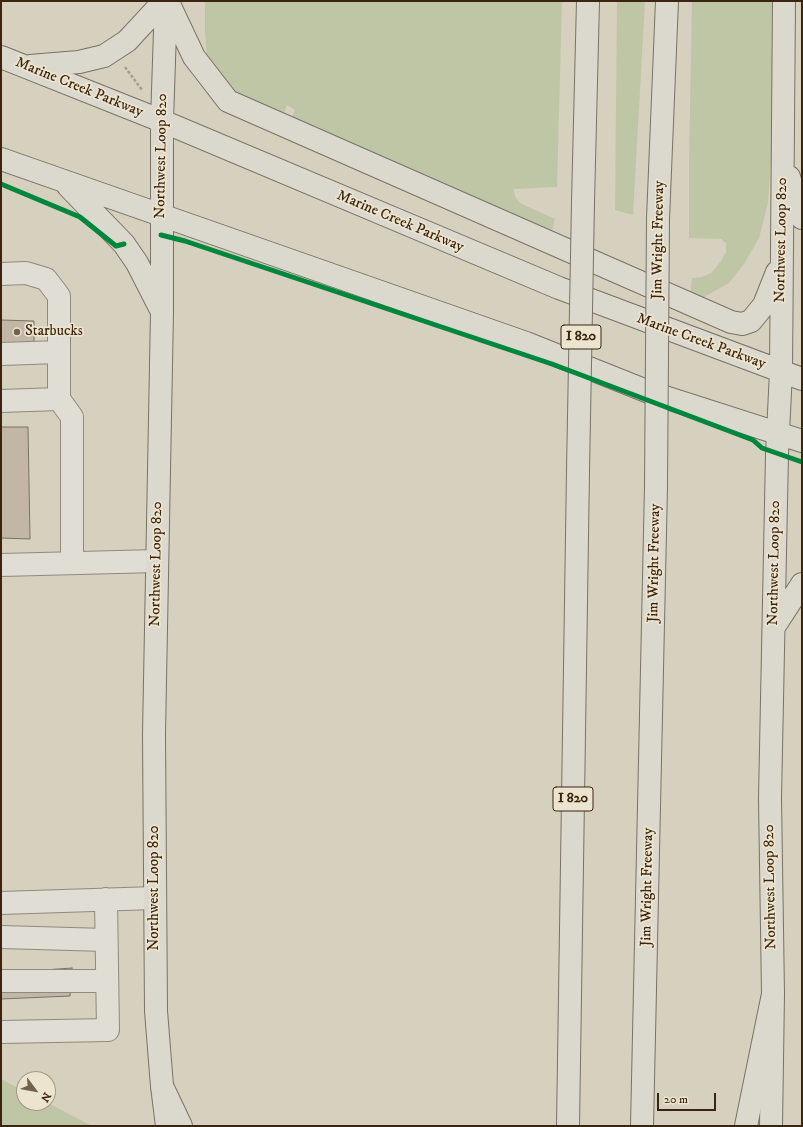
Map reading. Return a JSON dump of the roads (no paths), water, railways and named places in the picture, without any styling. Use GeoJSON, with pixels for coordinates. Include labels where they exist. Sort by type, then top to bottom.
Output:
{"type":"FeatureCollection","features":[{"type":"Feature","properties":{"kind":"main road"},"geometry":{"type":"LineString","coordinates":[[23,66],[79,62],[104,56],[127,41],[166,1],[194,57],[228,101],[731,322],[742,324],[751,321],[764,305],[782,260]]}},
{"type":"Feature","properties":{"kind":"main road","name":"Northwest Loop 820"},"geometry":{"type":"LineString","coordinates":[[166,1],[162,121],[162,312],[154,734],[156,1011],[167,1126]]}},
{"type":"Feature","properties":{"kind":"main road","name":"I 820"},"geometry":{"type":"LineString","coordinates":[[568,1126],[578,471],[588,1]]}},
{"type":"Feature","properties":{"kind":"main road","name":"Jim Wright Freeway"},"geometry":{"type":"LineString","coordinates":[[642,1126],[656,486],[658,219],[666,1]]}},
{"type":"Feature","properties":{"kind":"main road","name":"Northwest Loop 820"},"geometry":{"type":"LineString","coordinates":[[771,1126],[772,994],[770,798],[782,260],[784,1]]}},
{"type":"Feature","properties":{"kind":"main road","name":"Marine Creek Parkway"},"geometry":{"type":"LineString","coordinates":[[1,57],[162,121],[559,288],[802,379]]}},
{"type":"Feature","properties":{"kind":"main road"},"geometry":{"type":"LineString","coordinates":[[1,159],[526,343],[649,392],[802,441]]}},
{"type":"Feature","properties":{"kind":"main road"},"geometry":{"type":"LineString","coordinates":[[783,161],[802,218]]}},
{"type":"Feature","properties":{"kind":"main road"},"geometry":{"type":"LineString","coordinates":[[65,182],[124,244],[137,264],[162,312]]}},
{"type":"Feature","properties":{"kind":"main road"},"geometry":{"type":"LineString","coordinates":[[774,626],[802,584]]}},
{"type":"Feature","properties":{"kind":"main road"},"geometry":{"type":"LineString","coordinates":[[746,1126],[772,994]]}},
{"type":"Feature","properties":{"kind":"main road"},"geometry":{"type":"LineString","coordinates":[[162,1086],[181,1126]]}},
{"type":"Feature","properties":{"kind":"lane"},"geometry":{"type":"LineString","coordinates":[[1,274],[26,273],[46,279],[59,296],[59,399],[72,417],[72,563]]}},
{"type":"Feature","properties":{"kind":"lane"},"geometry":{"type":"LineString","coordinates":[[1,354],[59,352]]}},
{"type":"Feature","properties":{"kind":"lane"},"geometry":{"type":"LineString","coordinates":[[1,401],[59,399]]}},
{"type":"Feature","properties":{"kind":"lane"},"geometry":{"type":"LineString","coordinates":[[1,565],[157,561]]}},
{"type":"Feature","properties":{"kind":"lane"},"geometry":{"type":"LineString","coordinates":[[1,903],[155,898]]}},
{"type":"Feature","properties":{"kind":"lane"},"geometry":{"type":"LineString","coordinates":[[1,1032],[108,1030],[106,899]]}},
{"type":"Feature","properties":{"kind":"lane"},"geometry":{"type":"LineString","coordinates":[[1,937],[106,940]]}},
{"type":"Feature","properties":{"kind":"lane"},"geometry":{"type":"LineString","coordinates":[[1,981],[107,981]]}},
{"type":"Feature","properties":{"kind":"place","name":"Starbucks"},"geometry":{"type":"Point","coordinates":[17,332]}}]}
